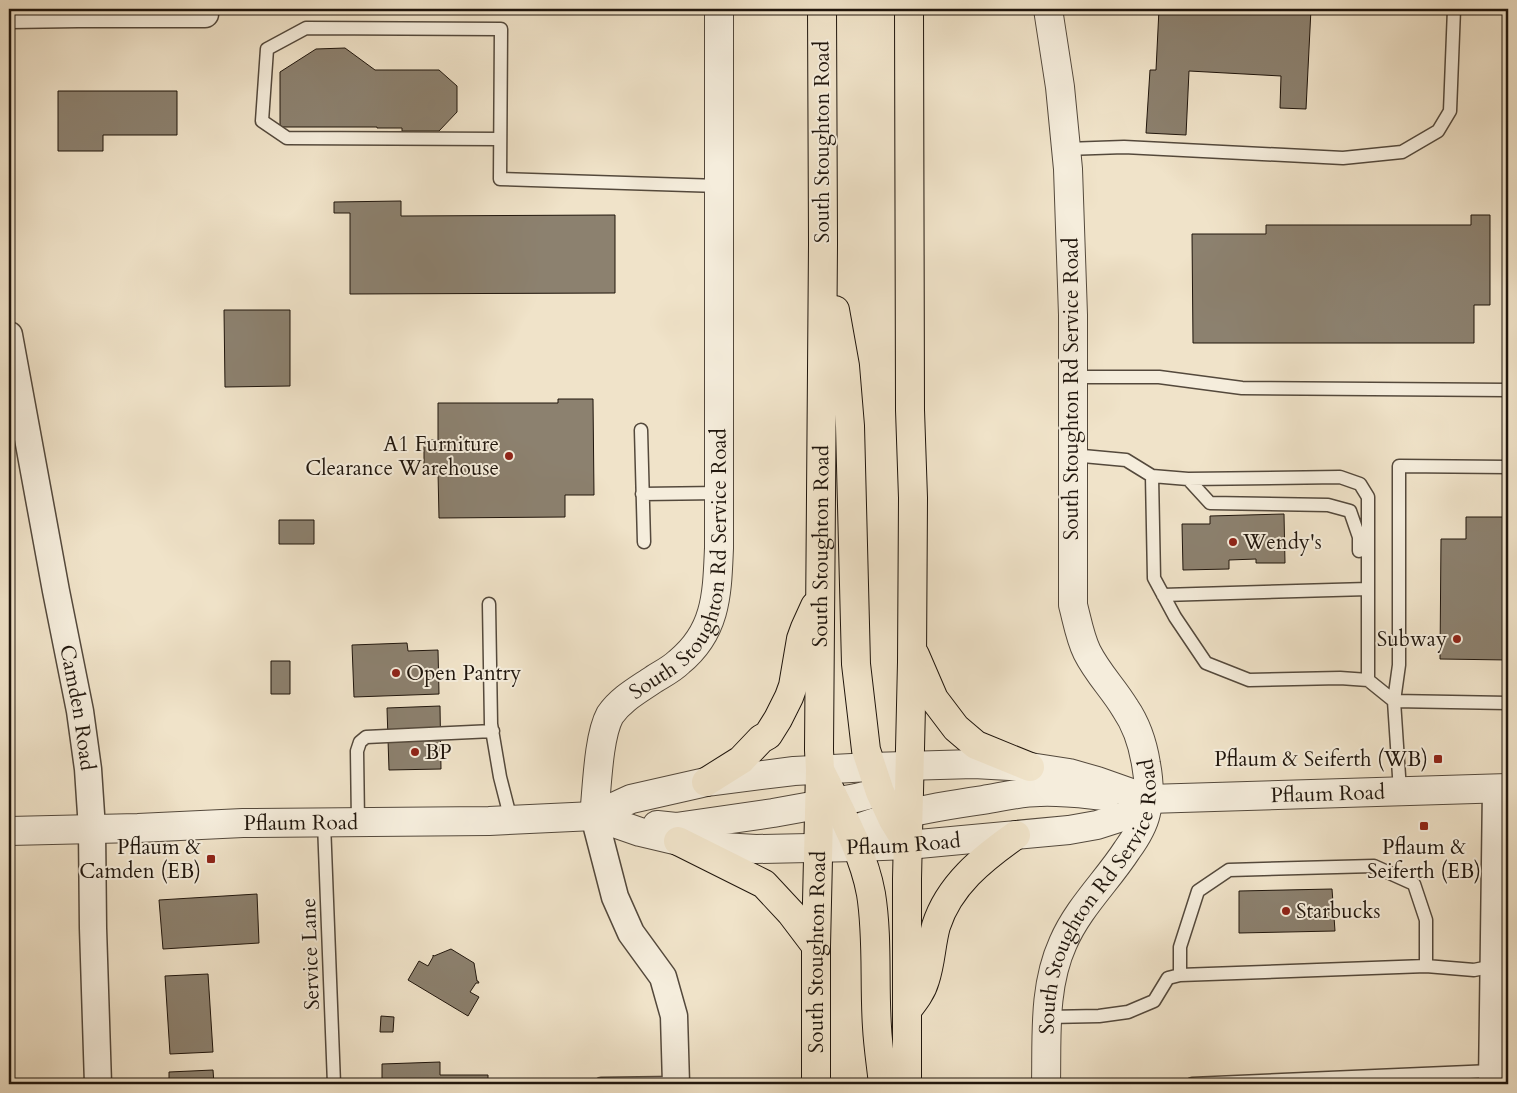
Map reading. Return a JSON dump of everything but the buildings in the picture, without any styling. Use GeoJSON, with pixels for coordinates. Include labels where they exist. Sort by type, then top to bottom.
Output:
{"type":"FeatureCollection","features":[{"type":"Feature","properties":{"kind":"main road","name":"South Stoughton Road"},"geometry":{"type":"LineString","coordinates":[[820,770],[823,244],[822,9]]}},
{"type":"Feature","properties":{"kind":"main road"},"geometry":{"type":"LineString","coordinates":[[900,816],[909,766],[912,649],[913,498],[910,410],[909,9]]}},
{"type":"Feature","properties":{"kind":"main road"},"geometry":{"type":"LineString","coordinates":[[823,244],[844,366],[850,426],[856,664],[866,750],[880,792],[900,816],[908,845],[907,1084]]}},
{"type":"Feature","properties":{"kind":"main road"},"geometry":{"type":"LineString","coordinates":[[706,782],[741,760],[761,739],[768,735],[778,719],[793,686],[804,628],[820,596]]}},
{"type":"Feature","properties":{"kind":"main road"},"geometry":{"type":"LineString","coordinates":[[912,649],[934,699],[956,728],[976,745],[1030,766]]}},
{"type":"Feature","properties":{"kind":"main road"},"geometry":{"type":"LineString","coordinates":[[820,770],[828,804],[853,840],[864,866],[871,894],[877,1028],[883,1084]]}},
{"type":"Feature","properties":{"kind":"main road","name":"South Stoughton Road"},"geometry":{"type":"LineString","coordinates":[[816,1084],[816,946],[819,848],[828,804]]}},
{"type":"Feature","properties":{"kind":"main road"},"geometry":{"type":"LineString","coordinates":[[907,1010],[921,991],[926,979],[936,927],[948,898],[960,882],[976,866],[1016,835]]}},
{"type":"Feature","properties":{"kind":"main road"},"geometry":{"type":"LineString","coordinates":[[678,841],[764,884],[816,946]]}},
{"type":"Feature","properties":{"kind":"street","name":"South Stoughton Rd Service Road"},"geometry":{"type":"LineString","coordinates":[[676,1084],[674,1016],[663,977],[631,933],[616,897],[594,816],[602,739],[609,718],[616,707],[627,697],[678,663],[692,651],[704,634],[717,595],[719,548],[720,9]]}},
{"type":"Feature","properties":{"kind":"street","name":"South Stoughton Rd Service Road"},"geometry":{"type":"LineString","coordinates":[[1046,1084],[1051,980],[1063,941],[1136,836],[1144,821],[1148,799],[1144,752],[1136,730],[1125,707],[1100,675],[1086,650],[1073,605],[1072,305],[1068,169],[1060,87],[1048,9]]}},
{"type":"Feature","properties":{"kind":"street"},"geometry":{"type":"LineString","coordinates":[[9,15],[205,14]]}},
{"type":"Feature","properties":{"kind":"street","name":"Camden Road"},"geometry":{"type":"LineString","coordinates":[[9,335],[80,711],[88,769],[92,829],[98,1084]]}},
{"type":"Feature","properties":{"kind":"street","name":"Pflaum Road"},"geometry":{"type":"LineString","coordinates":[[9,831],[243,823],[511,820],[594,816],[631,799],[706,782],[764,774],[871,767],[974,764],[1030,766],[1069,772],[1148,799],[1502,789]]}},
{"type":"Feature","properties":{"kind":"street"},"geometry":{"type":"LineString","coordinates":[[594,816],[612,816],[658,826],[676,827],[828,804],[887,790],[897,783],[909,766]]}},
{"type":"Feature","properties":{"kind":"street"},"geometry":{"type":"LineString","coordinates":[[1492,1078],[1494,966],[1502,789]]}},
{"type":"Feature","properties":{"kind":"street"},"geometry":{"type":"LineString","coordinates":[[853,840],[900,816],[948,805],[1031,792],[1081,793],[1148,799]]}},
{"type":"Feature","properties":{"kind":"street","name":"Pflaum Road"},"geometry":{"type":"LineString","coordinates":[[594,816],[626,828],[678,841],[740,849],[819,848],[853,840],[908,845],[1069,830],[1110,822],[1135,811],[1148,799]]}},
{"type":"Feature","properties":{"kind":"lane"},"geometry":{"type":"LineString","coordinates":[[1066,149],[1124,147],[1343,158],[1402,152],[1438,131],[1450,111],[1454,9]]}},
{"type":"Feature","properties":{"kind":"lane"},"geometry":{"type":"LineString","coordinates":[[500,139],[287,138],[262,121],[267,49],[306,28],[501,29],[500,179],[719,186]]}},
{"type":"Feature","properties":{"kind":"lane"},"geometry":{"type":"LineString","coordinates":[[1072,377],[1159,377],[1242,388],[1508,390]]}},
{"type":"Feature","properties":{"kind":"lane"},"geometry":{"type":"LineString","coordinates":[[640,430],[644,542]]}},
{"type":"Feature","properties":{"kind":"lane"},"geometry":{"type":"LineString","coordinates":[[1072,455],[1126,460],[1152,476],[1188,479],[1340,477],[1360,484],[1368,497],[1368,680]]}},
{"type":"Feature","properties":{"kind":"lane"},"geometry":{"type":"LineString","coordinates":[[1400,792],[1394,701],[1399,665],[1399,466],[1508,467]]}},
{"type":"Feature","properties":{"kind":"lane"},"geometry":{"type":"LineString","coordinates":[[1152,476],[1154,578],[1175,617],[1206,663],[1249,680],[1340,678],[1368,680],[1394,701],[1508,703]]}},
{"type":"Feature","properties":{"kind":"lane"},"geometry":{"type":"LineString","coordinates":[[1188,479],[1210,503],[1328,505],[1350,511],[1360,537],[1360,555],[1368,572]]}},
{"type":"Feature","properties":{"kind":"lane"},"geometry":{"type":"LineString","coordinates":[[642,494],[719,493]]}},
{"type":"Feature","properties":{"kind":"lane"},"geometry":{"type":"LineString","coordinates":[[1163,595],[1368,589]]}},
{"type":"Feature","properties":{"kind":"lane"},"geometry":{"type":"LineString","coordinates":[[490,604],[492,731],[500,777],[511,820]]}},
{"type":"Feature","properties":{"kind":"lane"},"geometry":{"type":"LineString","coordinates":[[358,822],[357,751],[360,742],[366,737],[492,731]]}},
{"type":"Feature","properties":{"kind":"lane","name":"Service Lane"},"geometry":{"type":"LineString","coordinates":[[324,823],[334,1084]]}},
{"type":"Feature","properties":{"kind":"lane"},"geometry":{"type":"LineString","coordinates":[[1180,975],[1180,947],[1198,891],[1229,870],[1374,866],[1414,884],[1426,920],[1426,966]]}},
{"type":"Feature","properties":{"kind":"lane"},"geometry":{"type":"LineString","coordinates":[[1048,1017],[1099,1016],[1128,1012],[1154,1001],[1168,978],[1180,975],[1426,966],[1474,970],[1494,966]]}},
{"type":"Feature","properties":{"kind":"lane"},"geometry":{"type":"LineString","coordinates":[[1192,1084],[1492,1078]]}},
{"type":"Feature","properties":{"kind":"lane"},"geometry":{"type":"LineString","coordinates":[[601,1084],[676,1084]]}},
{"type":"Feature","properties":{"kind":"place","name":"A1 Furniture Clearance Warehouse"},"geometry":{"type":"Point","coordinates":[509,456]}},
{"type":"Feature","properties":{"kind":"place","name":"Wendy's"},"geometry":{"type":"Point","coordinates":[1233,542]}},
{"type":"Feature","properties":{"kind":"place","name":"Subway"},"geometry":{"type":"Point","coordinates":[1457,639]}},
{"type":"Feature","properties":{"kind":"place","name":"Open Pantry"},"geometry":{"type":"Point","coordinates":[396,673]}},
{"type":"Feature","properties":{"kind":"place","name":"BP"},"geometry":{"type":"Point","coordinates":[415,752]}},
{"type":"Feature","properties":{"kind":"place","name":"Pflaum & Seiferth (WB)"},"geometry":{"type":"Point","coordinates":[1438,759]}},
{"type":"Feature","properties":{"kind":"place","name":"Pflaum & Seiferth (EB)"},"geometry":{"type":"Point","coordinates":[1424,826]}},
{"type":"Feature","properties":{"kind":"place","name":"Pflaum & Camden (EB)"},"geometry":{"type":"Point","coordinates":[211,859]}},
{"type":"Feature","properties":{"kind":"place","name":"Starbucks"},"geometry":{"type":"Point","coordinates":[1286,911]}}]}
